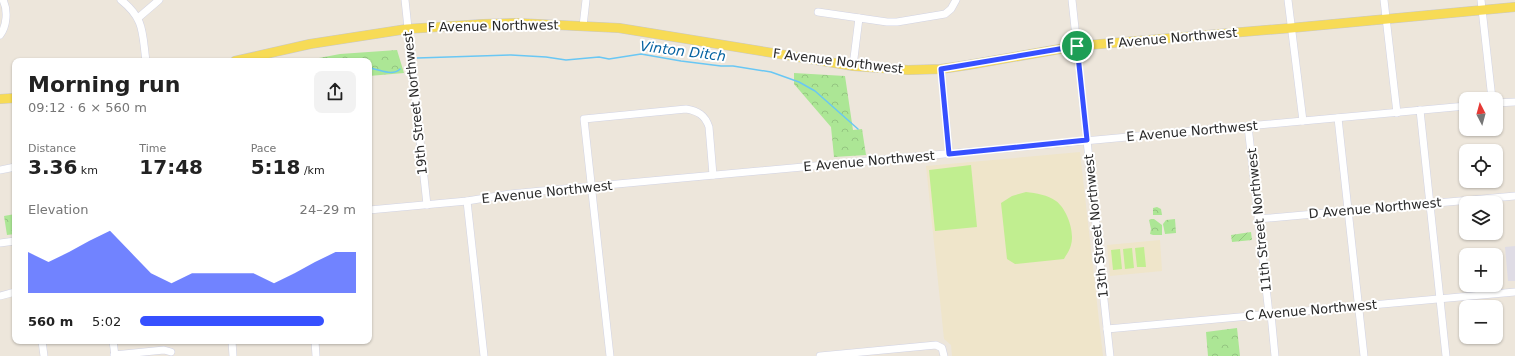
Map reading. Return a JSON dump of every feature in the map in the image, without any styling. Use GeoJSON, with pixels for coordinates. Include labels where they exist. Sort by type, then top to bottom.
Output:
{"type":"FeatureCollection","features":[{"type":"Feature","properties":{"kind":"main road","name":"F Avenue Northwest"},"geometry":{"type":"LineString","coordinates":[[248,58],[310,44],[407,29],[510,23],[626,29],[853,66],[908,70],[941,69],[1077,46],[1515,7]]}},
{"type":"Feature","properties":{"kind":"main road"},"geometry":{"type":"LineString","coordinates":[[0,99],[12,98]]}},
{"type":"Feature","properties":{"kind":"street"},"geometry":{"type":"LineString","coordinates":[[121,0],[131,8],[138,18],[141,26],[146,58]]}},
{"type":"Feature","properties":{"kind":"street"},"geometry":{"type":"LineString","coordinates":[[138,18],[159,0]]}},
{"type":"Feature","properties":{"kind":"street","name":"19th Street Northwest"},"geometry":{"type":"LineString","coordinates":[[404,0],[427,206]]}},
{"type":"Feature","properties":{"kind":"street"},"geometry":{"type":"LineString","coordinates":[[583,26],[586,0]]}},
{"type":"Feature","properties":{"kind":"street","name":"13th Street Northwest"},"geometry":{"type":"LineString","coordinates":[[1072,0],[1110,356]]}},
{"type":"Feature","properties":{"kind":"street"},"geometry":{"type":"LineString","coordinates":[[1288,0],[1303,121]]}},
{"type":"Feature","properties":{"kind":"street"},"geometry":{"type":"LineString","coordinates":[[1384,0],[1397,112]]}},
{"type":"Feature","properties":{"kind":"street"},"geometry":{"type":"LineString","coordinates":[[1481,0],[1491,92]]}},
{"type":"Feature","properties":{"kind":"street"},"geometry":{"type":"LineString","coordinates":[[818,12],[887,22],[928,18],[945,14],[952,9],[956,1]]}},
{"type":"Feature","properties":{"kind":"street"},"geometry":{"type":"LineString","coordinates":[[0,35],[3,32],[6,19],[4,3]]}},
{"type":"Feature","properties":{"kind":"street"},"geometry":{"type":"LineString","coordinates":[[853,66],[859,18]]}},
{"type":"Feature","properties":{"kind":"street"},"geometry":{"type":"LineString","coordinates":[[941,69],[949,154]]}},
{"type":"Feature","properties":{"kind":"street"},"geometry":{"type":"LineString","coordinates":[[1503,103],[1515,102]]}},
{"type":"Feature","properties":{"kind":"street","name":"E Avenue Northwest"},"geometry":{"type":"LineString","coordinates":[[372,210],[427,206],[510,194],[1459,107]]}},
{"type":"Feature","properties":{"kind":"street"},"geometry":{"type":"LineString","coordinates":[[610,356],[584,119],[686,109],[696,111],[707,121],[709,127],[713,175]]}},
{"type":"Feature","properties":{"kind":"street"},"geometry":{"type":"LineString","coordinates":[[1420,110],[1446,356]]}},
{"type":"Feature","properties":{"kind":"street"},"geometry":{"type":"LineString","coordinates":[[1338,118],[1364,356]]}},
{"type":"Feature","properties":{"kind":"street","name":"11th Street Northwest"},"geometry":{"type":"LineString","coordinates":[[1248,126],[1275,356]]}},
{"type":"Feature","properties":{"kind":"street"},"geometry":{"type":"LineString","coordinates":[[0,170],[12,168]]}},
{"type":"Feature","properties":{"kind":"street","name":"D Avenue Northwest"},"geometry":{"type":"LineString","coordinates":[[1258,219],[1515,196]]}},
{"type":"Feature","properties":{"kind":"street"},"geometry":{"type":"LineString","coordinates":[[467,201],[484,356]]}},
{"type":"Feature","properties":{"kind":"street"},"geometry":{"type":"LineString","coordinates":[[0,242],[12,241]]}},
{"type":"Feature","properties":{"kind":"street","name":"C Avenue Northwest"},"geometry":{"type":"LineString","coordinates":[[1108,329],[1515,292]]}},
{"type":"Feature","properties":{"kind":"street"},"geometry":{"type":"LineString","coordinates":[[0,296],[12,293]]}},
{"type":"Feature","properties":{"kind":"street"},"geometry":{"type":"LineString","coordinates":[[42,344],[44,356]]}},
{"type":"Feature","properties":{"kind":"street"},"geometry":{"type":"LineString","coordinates":[[113,344],[114,355],[164,350],[171,352]]}},
{"type":"Feature","properties":{"kind":"street"},"geometry":{"type":"LineString","coordinates":[[232,344],[233,356]]}},
{"type":"Feature","properties":{"kind":"street"},"geometry":{"type":"LineString","coordinates":[[315,344],[316,356]]}},
{"type":"Feature","properties":{"kind":"street"},"geometry":{"type":"LineString","coordinates":[[820,356],[851,355],[936,345],[942,348],[944,355]]}},
{"type":"Feature","properties":{"kind":"shaded area"},"geometry":{"type":"Polygon","coordinates":[[[1080,152],[1103,356],[952,356],[951,345],[944,339],[926,166],[1080,152]]]}},
{"type":"Feature","properties":{"kind":"shaded area"},"geometry":{"type":"Polygon","coordinates":[[[1160,240],[1162,271],[1110,276],[1107,245],[1160,240]]]}},
{"type":"Feature","properties":{"kind":"shaded area"},"geometry":{"type":"Polygon","coordinates":[[[1515,246],[1515,281],[1508,281],[1505,247],[1515,246]]]}},
{"type":"Feature","properties":{"kind":"green space"},"geometry":{"type":"Polygon","coordinates":[[[397,50],[404,73],[372,76],[372,58],[319,58],[340,54],[397,50]]]}},
{"type":"Feature","properties":{"kind":"green space"},"geometry":{"type":"Polygon","coordinates":[[[794,73],[845,76],[853,130],[862,129],[866,155],[834,157],[831,127],[794,84],[794,73]]]}},
{"type":"Feature","properties":{"kind":"green space"},"geometry":{"type":"Polygon","coordinates":[[[971,165],[977,227],[935,231],[929,170],[971,165]]]}},
{"type":"Feature","properties":{"kind":"green space"},"geometry":{"type":"Polygon","coordinates":[[[1026,192],[1049,197],[1056,201],[1064,209],[1071,227],[1072,240],[1070,249],[1064,259],[1015,264],[1007,259],[1001,203],[1012,196],[1026,192]]]}},
{"type":"Feature","properties":{"kind":"green space"},"geometry":{"type":"Polygon","coordinates":[[[1157,207],[1161,209],[1162,215],[1153,215],[1153,208],[1157,207]]]}},
{"type":"Feature","properties":{"kind":"green space"},"geometry":{"type":"Polygon","coordinates":[[[12,215],[12,234],[7,235],[4,216],[12,215]]]}},
{"type":"Feature","properties":{"kind":"green space"},"geometry":{"type":"Polygon","coordinates":[[[1154,219],[1162,225],[1162,235],[1150,234],[1151,229],[1149,220],[1154,219]]]}},
{"type":"Feature","properties":{"kind":"green space"},"geometry":{"type":"Polygon","coordinates":[[[1175,219],[1176,233],[1165,234],[1163,224],[1166,220],[1175,219]]]}},
{"type":"Feature","properties":{"kind":"green space"},"geometry":{"type":"Polygon","coordinates":[[[1251,232],[1252,240],[1232,242],[1231,235],[1251,232]]]}},
{"type":"Feature","properties":{"kind":"green space"},"geometry":{"type":"Polygon","coordinates":[[[1144,247],[1146,267],[1137,267],[1135,248],[1144,247]]]}},
{"type":"Feature","properties":{"kind":"green space"},"geometry":{"type":"Polygon","coordinates":[[[1132,248],[1134,268],[1125,269],[1123,249],[1132,248]]]}},
{"type":"Feature","properties":{"kind":"green space"},"geometry":{"type":"Polygon","coordinates":[[[1120,249],[1122,269],[1113,270],[1111,250],[1120,249]]]}},
{"type":"Feature","properties":{"kind":"green space"},"geometry":{"type":"Polygon","coordinates":[[[1237,328],[1240,356],[1208,356],[1206,332],[1237,328]]]}},
{"type":"Feature","properties":{"kind":"waterway","name":"Vinton Ditch"},"geometry":{"type":"LineString","coordinates":[[417,58],[511,55],[566,60],[599,57],[609,59],[641,54],[681,61],[733,66],[771,72],[799,82],[815,91],[858,129]]}},
{"type":"Feature","properties":{"kind":"waterway","name":"Vinton Ditch"},"geometry":{"type":"LineString","coordinates":[[372,69],[390,72],[400,69]]}},
{"type":"Feature","properties":{"kind":"route"},"geometry":{"type":"LineString","coordinates":[[1077,46],[1087,140],[949,154],[941,69],[1077,46]]}}]}
